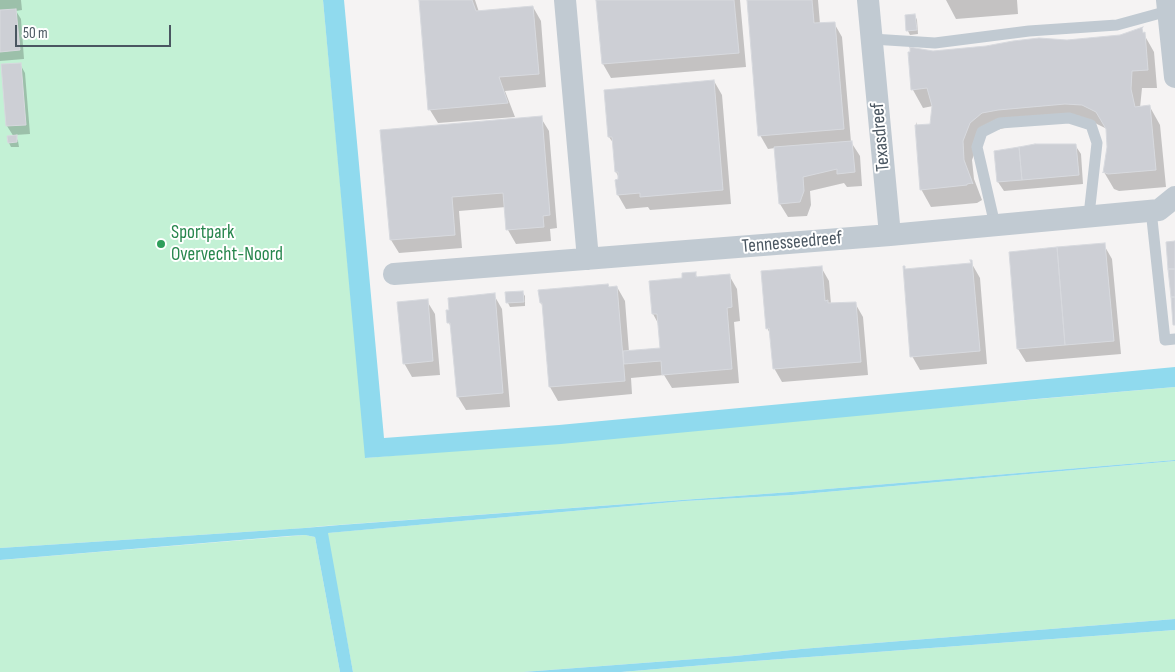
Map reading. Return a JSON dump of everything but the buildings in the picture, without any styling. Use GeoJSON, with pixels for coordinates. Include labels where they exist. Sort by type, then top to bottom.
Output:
{"type":"FeatureCollection","features":[{"type":"Feature","properties":{"kind":"street"},"geometry":{"type":"LineString","coordinates":[[565,0],[588,259]]}},
{"type":"Feature","properties":{"kind":"street","name":"Texasdreef"},"geometry":{"type":"LineString","coordinates":[[868,0],[890,235]]}},
{"type":"Feature","properties":{"kind":"street"},"geometry":{"type":"LineString","coordinates":[[1168,6],[1175,77]]}},
{"type":"Feature","properties":{"kind":"street","name":"Tennesseedreef"},"geometry":{"type":"LineString","coordinates":[[394,274],[890,235],[1159,210],[1175,197]]}},
{"type":"Feature","properties":{"kind":"lane"},"geometry":{"type":"LineString","coordinates":[[872,39],[935,43],[1029,31],[1117,25],[1168,6]]}},
{"type":"Feature","properties":{"kind":"lane"},"geometry":{"type":"LineString","coordinates":[[995,225],[976,147],[982,132],[1000,123],[1070,118],[1090,125],[1097,143],[1089,215]]}},
{"type":"Feature","properties":{"kind":"lane"},"geometry":{"type":"LineString","coordinates":[[1151,210],[1165,340],[1175,339]]}},
{"type":"Feature","properties":{"kind":"green space","name":"Sportpark Overvecht-Noord"},"geometry":{"type":"Polygon","coordinates":[[[0,0],[323,0],[366,458],[1175,387],[1175,460],[791,492],[305,528],[0,548],[0,0]]]}},
{"type":"Feature","properties":{"kind":"green space"},"geometry":{"type":"Polygon","coordinates":[[[1175,461],[1175,619],[523,672],[353,672],[327,533],[685,501],[792,495],[1175,461]]]}},
{"type":"Feature","properties":{"kind":"green space"},"geometry":{"type":"Polygon","coordinates":[[[305,535],[315,537],[340,672],[0,672],[0,560],[305,535]]]}},
{"type":"Feature","properties":{"kind":"green space"},"geometry":{"type":"Polygon","coordinates":[[[1175,630],[1175,672],[621,672],[741,662],[1175,630]]]}},
{"type":"Feature","properties":{"kind":"water"},"geometry":{"type":"Polygon","coordinates":[[[323,0],[344,0],[384,438],[559,425],[1175,367],[1175,387],[561,444],[365,458],[323,0]]]}},
{"type":"Feature","properties":{"kind":"water"},"geometry":{"type":"Polygon","coordinates":[[[1175,460],[792,495],[685,501],[328,533],[353,672],[340,672],[315,537],[305,535],[288,536],[0,560],[0,548],[305,528],[791,492],[1175,460]]]}},
{"type":"Feature","properties":{"kind":"water"},"geometry":{"type":"Polygon","coordinates":[[[1175,619],[1175,630],[621,672],[523,672],[735,656],[1175,619]]]}},
{"type":"Feature","properties":{"kind":"place","name":"Sportpark Overvecht-Noord"},"geometry":{"type":"Point","coordinates":[161,244]}}]}
